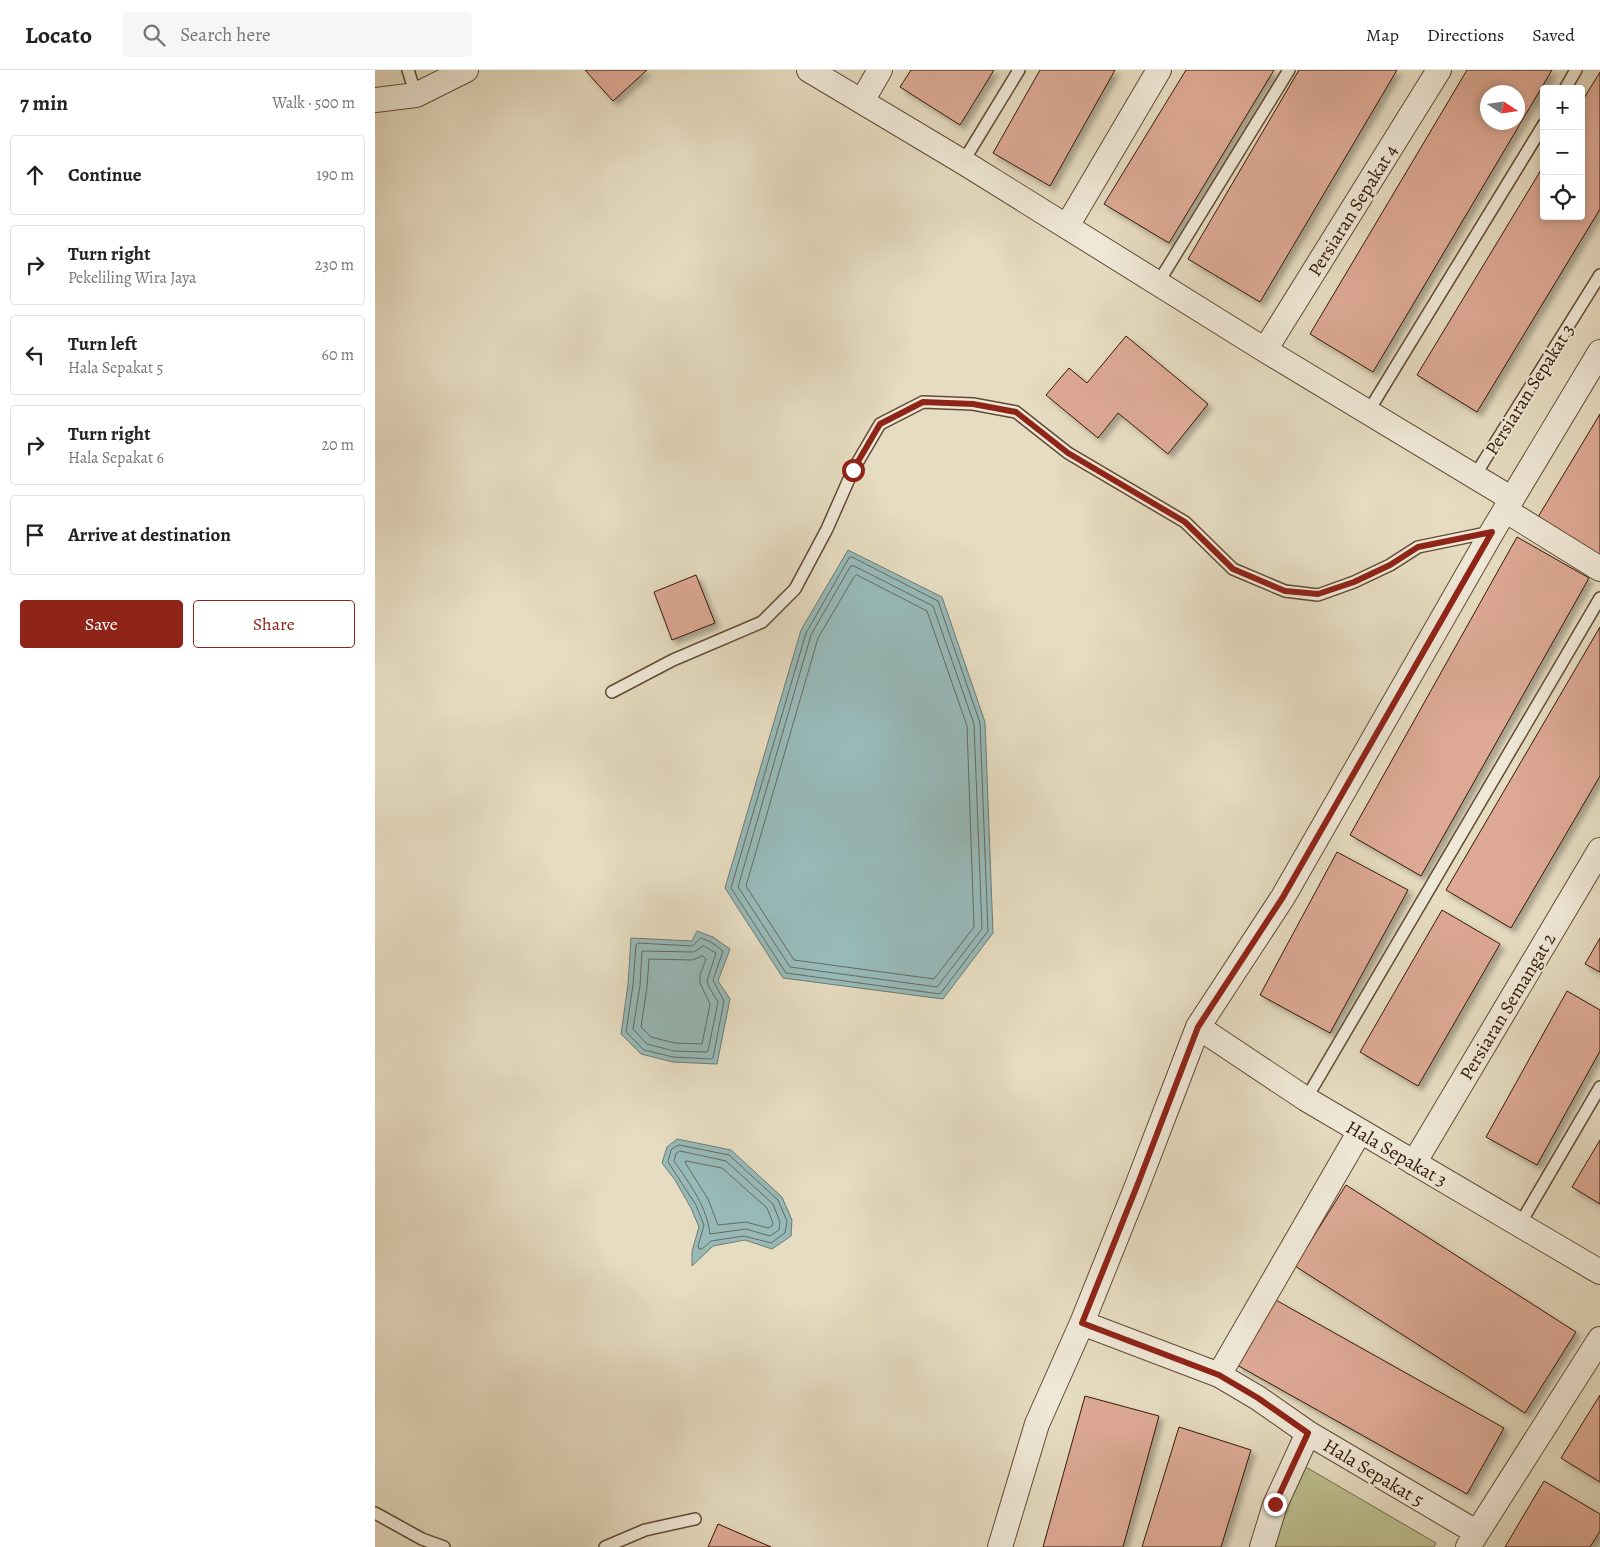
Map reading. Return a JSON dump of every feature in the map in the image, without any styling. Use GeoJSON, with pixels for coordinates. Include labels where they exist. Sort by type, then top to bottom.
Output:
{"type":"FeatureCollection","features":[{"type":"Feature","properties":{"kind":"street"},"geometry":{"type":"LineString","coordinates":[[375,100],[416,95],[466,70]]}},
{"type":"Feature","properties":{"kind":"street"},"geometry":{"type":"LineString","coordinates":[[809,70],[963,162],[1265,350],[1474,477],[1600,569]]}},
{"type":"Feature","properties":{"kind":"street"},"geometry":{"type":"LineString","coordinates":[[862,101],[880,70]]}},
{"type":"Feature","properties":{"kind":"street"},"geometry":{"type":"LineString","coordinates":[[1067,226],[1159,70]]}},
{"type":"Feature","properties":{"kind":"street","name":"Persiaran Sepakat 4"},"geometry":{"type":"LineString","coordinates":[[1265,350],[1439,70]]}},
{"type":"Feature","properties":{"kind":"street"},"geometry":{"type":"LineString","coordinates":[[1000,1547],[1037,1424],[1082,1323],[1198,1027],[1283,897],[1492,532],[1600,352]]}},
{"type":"Feature","properties":{"kind":"street","name":"Persiaran Semangat 2"},"geometry":{"type":"LineString","coordinates":[[1414,1163],[1600,850]]}},
{"type":"Feature","properties":{"kind":"street","name":"Hala Sepakat 3"},"geometry":{"type":"LineString","coordinates":[[1198,1027],[1306,1099],[1600,1272]]}},
{"type":"Feature","properties":{"kind":"street"},"geometry":{"type":"LineString","coordinates":[[1219,1375],[1361,1131]]}},
{"type":"Feature","properties":{"kind":"street","name":"Hala Sepakat 5"},"geometry":{"type":"LineString","coordinates":[[1082,1323],[1219,1375],[1258,1398],[1308,1433],[1472,1540]]}},
{"type":"Feature","properties":{"kind":"street"},"geometry":{"type":"LineString","coordinates":[[1472,1540],[1600,1339]]}},
{"type":"Feature","properties":{"kind":"street"},"geometry":{"type":"LineString","coordinates":[[1262,1547],[1275,1504],[1308,1433]]}},
{"type":"Feature","properties":{"kind":"lane"},"geometry":{"type":"LineString","coordinates":[[408,70],[416,95]]}},
{"type":"Feature","properties":{"kind":"lane"},"geometry":{"type":"LineString","coordinates":[[963,162],[1019,70]]}},
{"type":"Feature","properties":{"kind":"lane"},"geometry":{"type":"LineString","coordinates":[[1158,282],[1289,70]]}},
{"type":"Feature","properties":{"kind":"lane"},"geometry":{"type":"LineString","coordinates":[[1568,85],[1577,70]]}},
{"type":"Feature","properties":{"kind":"lane"},"geometry":{"type":"LineString","coordinates":[[1368,412],[1540,130]]}},
{"type":"Feature","properties":{"kind":"lane","name":"Persiaran Sepakat 3"},"geometry":{"type":"LineString","coordinates":[[1474,477],[1600,275]]}},
{"type":"Feature","properties":{"kind":"lane"},"geometry":{"type":"LineString","coordinates":[[612,692],[673,660],[762,622],[795,589],[827,529],[853,470],[880,424],[923,402],[973,404],[1016,412],[1068,453],[1185,522],[1233,569],[1285,591],[1318,594],[1354,582],[1390,565],[1418,547],[1492,532]]}},
{"type":"Feature","properties":{"kind":"lane"},"geometry":{"type":"LineString","coordinates":[[1306,1099],[1600,598]]}},
{"type":"Feature","properties":{"kind":"lane"},"geometry":{"type":"LineString","coordinates":[[1520,1224],[1600,1087]]}},
{"type":"Feature","properties":{"kind":"lane"},"geometry":{"type":"LineString","coordinates":[[375,1513],[423,1539],[444,1547]]}},
{"type":"Feature","properties":{"kind":"lane"},"geometry":{"type":"LineString","coordinates":[[605,1547],[645,1530],[695,1519]]}},
{"type":"Feature","properties":{"kind":"green space"},"geometry":{"type":"Polygon","coordinates":[[[1299,1463],[1436,1543],[1434,1547],[1275,1547],[1299,1463]]]}},
{"type":"Feature","properties":{"kind":"water"},"geometry":{"type":"Polygon","coordinates":[[[848,550],[942,597],[985,722],[993,933],[943,999],[783,978],[725,888],[801,630],[848,550]]]}},
{"type":"Feature","properties":{"kind":"water"},"geometry":{"type":"Polygon","coordinates":[[[697,931],[713,937],[730,949],[718,981],[730,999],[717,1064],[673,1062],[641,1054],[621,1034],[628,985],[631,938],[692,941],[697,931]]]}},
{"type":"Feature","properties":{"kind":"water"},"geometry":{"type":"Polygon","coordinates":[[[677,1139],[731,1150],[782,1197],[792,1220],[791,1236],[772,1249],[745,1240],[713,1246],[692,1266],[692,1251],[699,1227],[691,1208],[675,1180],[662,1163],[667,1147],[677,1139]]]}},
{"type":"Feature","properties":{"kind":"building"},"geometry":{"type":"Polygon","coordinates":[[[585,70],[647,70],[613,101],[585,70]]]}},
{"type":"Feature","properties":{"kind":"building"},"geometry":{"type":"Polygon","coordinates":[[[911,70],[994,70],[960,125],[900,87],[911,70]]]}},
{"type":"Feature","properties":{"kind":"building"},"geometry":{"type":"Polygon","coordinates":[[[1040,70],[1115,70],[1050,186],[993,153],[1040,70]]]}},
{"type":"Feature","properties":{"kind":"building"},"geometry":{"type":"Polygon","coordinates":[[[1186,70],[1274,70],[1169,243],[1104,204],[1186,70]]]}},
{"type":"Feature","properties":{"kind":"building"},"geometry":{"type":"Polygon","coordinates":[[[1299,70],[1397,70],[1260,302],[1188,259],[1299,70]]]}},
{"type":"Feature","properties":{"kind":"building"},"geometry":{"type":"Polygon","coordinates":[[[1467,70],[1552,70],[1543,85],[1540,85],[1540,90],[1525,116],[1525,85],[1480,85],[1480,130],[1516,130],[1373,372],[1310,334],[1467,70]]]}},
{"type":"Feature","properties":{"kind":"building"},"geometry":{"type":"Polygon","coordinates":[[[1600,72],[1600,209],[1477,412],[1417,375],[1540,172],[1540,220],[1585,220],[1585,96],[1600,72]]]}},
{"type":"Feature","properties":{"kind":"building"},"geometry":{"type":"Polygon","coordinates":[[[1126,336],[1208,404],[1168,454],[1118,413],[1098,438],[1046,395],[1069,368],[1087,383],[1126,336]]]}},
{"type":"Feature","properties":{"kind":"building"},"geometry":{"type":"Polygon","coordinates":[[[1600,414],[1600,554],[1599,555],[1538,517],[1600,414]]]}},
{"type":"Feature","properties":{"kind":"building"},"geometry":{"type":"Polygon","coordinates":[[[1517,537],[1589,578],[1421,876],[1350,835],[1517,537]]]}},
{"type":"Feature","properties":{"kind":"building"},"geometry":{"type":"Polygon","coordinates":[[[696,575],[715,623],[672,640],[654,592],[696,575]]]}},
{"type":"Feature","properties":{"kind":"building"},"geometry":{"type":"Polygon","coordinates":[[[1600,627],[1600,776],[1511,928],[1446,890],[1600,627]]]}},
{"type":"Feature","properties":{"kind":"building"},"geometry":{"type":"Polygon","coordinates":[[[1337,852],[1408,890],[1330,1033],[1260,995],[1337,852]]]}},
{"type":"Feature","properties":{"kind":"building"},"geometry":{"type":"Polygon","coordinates":[[[1442,910],[1500,944],[1418,1086],[1360,1052],[1442,910]]]}},
{"type":"Feature","properties":{"kind":"building"},"geometry":{"type":"Polygon","coordinates":[[[1600,938],[1600,972],[1585,964],[1600,938]]]}},
{"type":"Feature","properties":{"kind":"building"},"geometry":{"type":"Polygon","coordinates":[[[1567,991],[1600,1010],[1600,1051],[1537,1165],[1486,1137],[1567,991]]]}},
{"type":"Feature","properties":{"kind":"building"},"geometry":{"type":"Polygon","coordinates":[[[1600,1140],[1600,1204],[1572,1187],[1600,1140]]]}},
{"type":"Feature","properties":{"kind":"building"},"geometry":{"type":"Polygon","coordinates":[[[1346,1185],[1576,1332],[1525,1413],[1295,1266],[1346,1185]]]}},
{"type":"Feature","properties":{"kind":"building"},"geometry":{"type":"Polygon","coordinates":[[[1274,1299],[1504,1428],[1467,1494],[1237,1365],[1274,1299]]]}},
{"type":"Feature","properties":{"kind":"building"},"geometry":{"type":"Polygon","coordinates":[[[1600,1395],[1600,1482],[1561,1458],[1600,1395]]]}},
{"type":"Feature","properties":{"kind":"building"},"geometry":{"type":"Polygon","coordinates":[[[1085,1396],[1159,1416],[1123,1547],[1043,1547],[1085,1396]]]}},
{"type":"Feature","properties":{"kind":"building"},"geometry":{"type":"Polygon","coordinates":[[[1179,1427],[1251,1450],[1221,1547],[1142,1547],[1179,1427]]]}},
{"type":"Feature","properties":{"kind":"building"},"geometry":{"type":"Polygon","coordinates":[[[1544,1481],[1600,1514],[1600,1531],[1590,1547],[1505,1547],[1544,1481]]]}},
{"type":"Feature","properties":{"kind":"building"},"geometry":{"type":"Polygon","coordinates":[[[718,1524],[771,1547],[708,1547],[718,1524]]]}},
{"type":"Feature","properties":{"kind":"route"},"geometry":{"type":"LineString","coordinates":[[853,470],[880,424],[923,402],[973,404],[1016,412],[1068,453],[1185,522],[1233,569],[1285,591],[1318,594],[1354,582],[1390,565],[1418,547],[1492,532],[1283,897],[1198,1027],[1082,1323],[1219,1375],[1258,1398],[1308,1433],[1291,1466],[1275,1504]]}}]}
